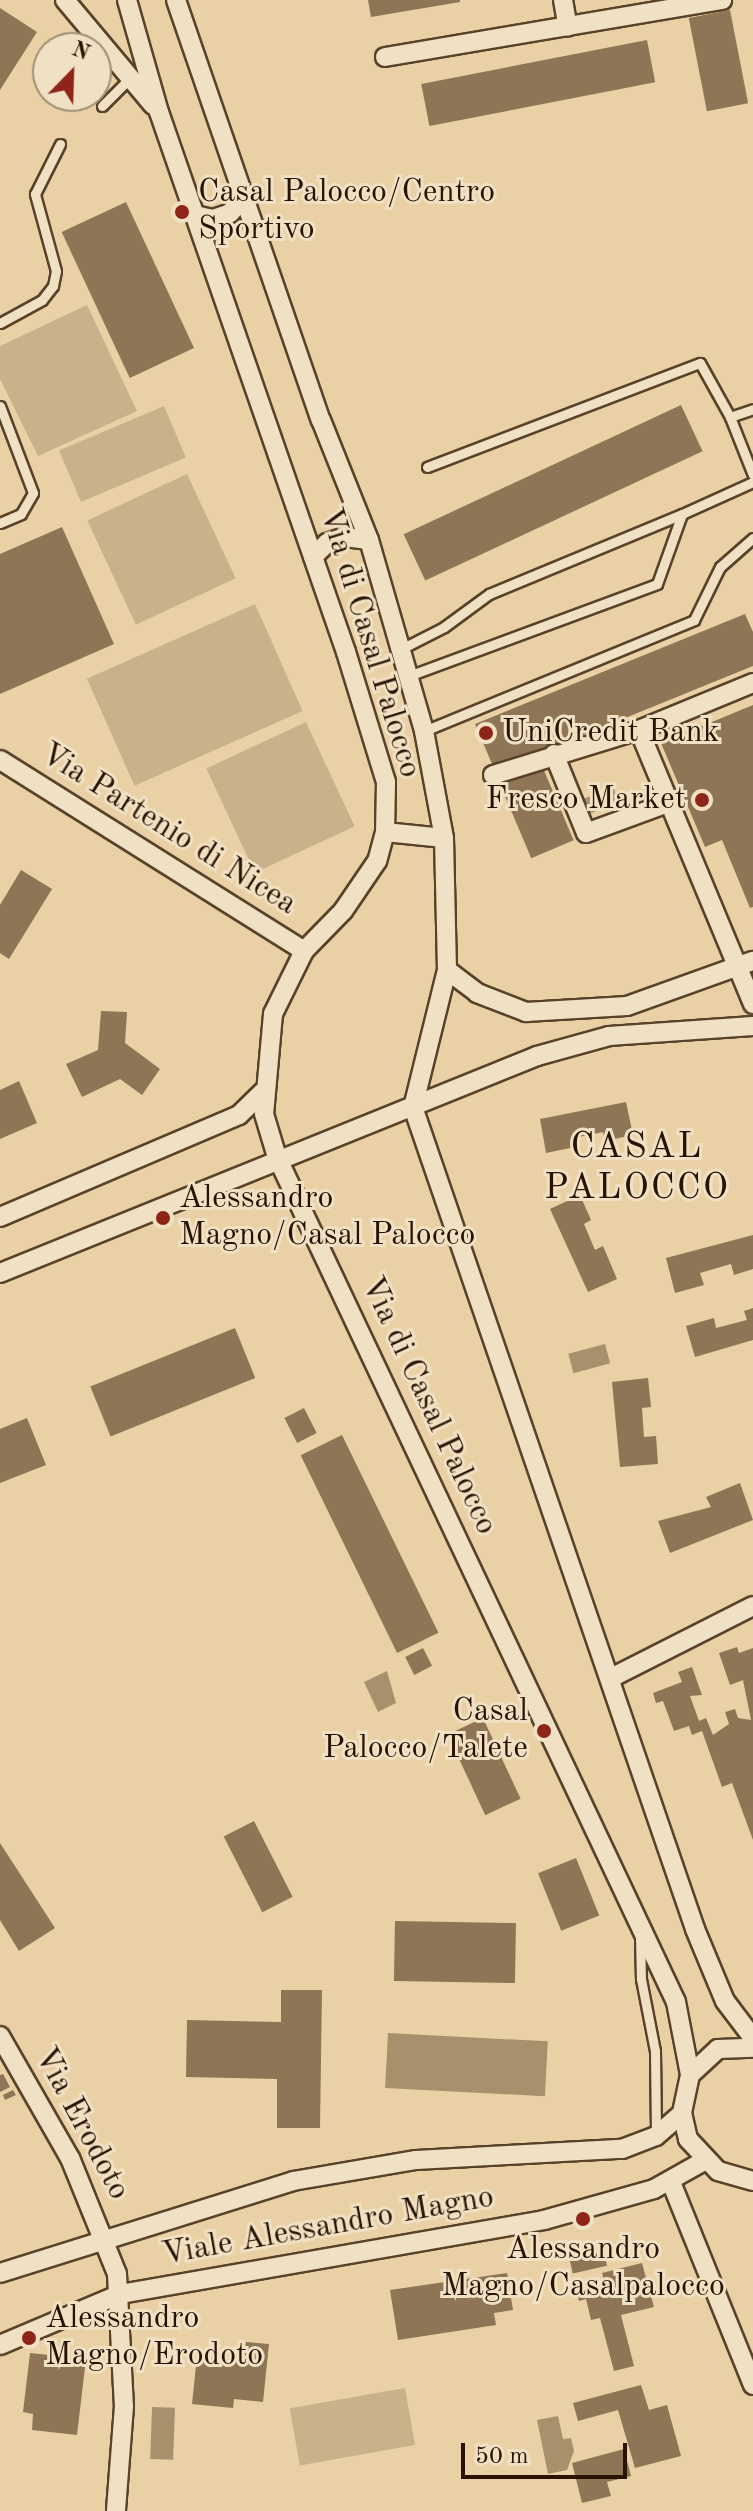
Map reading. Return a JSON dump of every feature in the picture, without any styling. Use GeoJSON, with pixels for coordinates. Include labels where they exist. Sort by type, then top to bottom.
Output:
{"type":"FeatureCollection","features":[{"type":"Feature","properties":{"kind":"street"},"geometry":{"type":"LineString","coordinates":[[65,0],[159,112]]}},
{"type":"Feature","properties":{"kind":"street","name":"Via di Casal Palocco"},"geometry":{"type":"LineString","coordinates":[[127,0],[159,112],[313,557],[386,782],[385,832],[369,874],[343,911],[304,951],[273,1014],[263,1092],[277,1157],[639,1924],[685,2029],[690,2075],[682,2113]]}},
{"type":"Feature","properties":{"kind":"street","name":"Via di Casal Palocco"},"geometry":{"type":"LineString","coordinates":[[176,0],[243,199],[369,540],[424,731],[444,838],[447,970],[413,1107]]}},
{"type":"Feature","properties":{"kind":"street"},"geometry":{"type":"LineString","coordinates":[[563,0],[568,27]]}},
{"type":"Feature","properties":{"kind":"street"},"geometry":{"type":"LineString","coordinates":[[385,57],[722,0]]}},
{"type":"Feature","properties":{"kind":"street"},"geometry":{"type":"LineString","coordinates":[[195,215],[213,219],[230,213],[243,199]]}},
{"type":"Feature","properties":{"kind":"street"},"geometry":{"type":"LineString","coordinates":[[313,557],[327,543],[344,537],[369,540]]}},
{"type":"Feature","properties":{"kind":"street"},"geometry":{"type":"LineString","coordinates":[[493,775],[639,730],[753,683]]}},
{"type":"Feature","properties":{"kind":"street"},"geometry":{"type":"LineString","coordinates":[[639,730],[735,968],[753,1004]]}},
{"type":"Feature","properties":{"kind":"street"},"geometry":{"type":"LineString","coordinates":[[554,754],[586,833],[668,803]]}},
{"type":"Feature","properties":{"kind":"street","name":"Via Partenio di Nicea"},"geometry":{"type":"LineString","coordinates":[[2,767],[304,951]]}},
{"type":"Feature","properties":{"kind":"street"},"geometry":{"type":"LineString","coordinates":[[385,832],[444,838]]}},
{"type":"Feature","properties":{"kind":"street"},"geometry":{"type":"LineString","coordinates":[[447,970],[477,993],[526,1012],[627,1006],[753,961]]}},
{"type":"Feature","properties":{"kind":"street"},"geometry":{"type":"LineString","coordinates":[[0,1273],[277,1157],[413,1107],[537,1056],[609,1036],[753,1026]]}},
{"type":"Feature","properties":{"kind":"street"},"geometry":{"type":"LineString","coordinates":[[0,1217],[239,1115],[263,1092]]}},
{"type":"Feature","properties":{"kind":"street"},"geometry":{"type":"LineString","coordinates":[[413,1107],[695,1929],[725,2001],[753,2038]]}},
{"type":"Feature","properties":{"kind":"street"},"geometry":{"type":"LineString","coordinates":[[611,1678],[753,1606]]}},
{"type":"Feature","properties":{"kind":"street","name":"Via Erodoto"},"geometry":{"type":"LineString","coordinates":[[0,2036],[57,2132],[107,2241],[120,2294]]}},
{"type":"Feature","properties":{"kind":"street"},"geometry":{"type":"LineString","coordinates":[[690,2075],[718,2049],[753,2048]]}},
{"type":"Feature","properties":{"kind":"street"},"geometry":{"type":"LineString","coordinates":[[682,2113],[688,2139],[704,2161],[731,2177],[753,2181]]}},
{"type":"Feature","properties":{"kind":"street","name":"Viale Alessandro Magno"},"geometry":{"type":"LineString","coordinates":[[0,2273],[277,2186],[354,2168],[622,2149],[656,2136],[682,2113]]}},
{"type":"Feature","properties":{"kind":"street","name":"Viale Alessandro Magno"},"geometry":{"type":"LineString","coordinates":[[0,2345],[120,2294],[498,2230],[671,2182],[704,2161]]}},
{"type":"Feature","properties":{"kind":"street"},"geometry":{"type":"LineString","coordinates":[[671,2182],[753,2385]]}},
{"type":"Feature","properties":{"kind":"street"},"geometry":{"type":"LineString","coordinates":[[116,2511],[124,2406],[120,2294]]}},
{"type":"Feature","properties":{"kind":"lane"},"geometry":{"type":"LineString","coordinates":[[112,96],[131,77]]}},
{"type":"Feature","properties":{"kind":"lane"},"geometry":{"type":"LineString","coordinates":[[0,323],[42,300],[53,286],[56,271],[35,194],[60,144]]}},
{"type":"Feature","properties":{"kind":"lane"},"geometry":{"type":"LineString","coordinates":[[427,467],[700,363],[730,417],[753,475]]}},
{"type":"Feature","properties":{"kind":"lane"},"geometry":{"type":"LineString","coordinates":[[0,406],[33,493],[21,514],[0,523]]}},
{"type":"Feature","properties":{"kind":"lane"},"geometry":{"type":"LineString","coordinates":[[730,417],[753,409]]}},
{"type":"Feature","properties":{"kind":"lane"},"geometry":{"type":"LineString","coordinates":[[401,649],[444,627],[489,594],[753,482]]}},
{"type":"Feature","properties":{"kind":"lane"},"geometry":{"type":"LineString","coordinates":[[408,676],[657,584],[682,514]]}},
{"type":"Feature","properties":{"kind":"lane"},"geometry":{"type":"LineString","coordinates":[[424,731],[694,620],[720,567],[753,538]]}},
{"type":"Feature","properties":{"kind":"lane"},"geometry":{"type":"LineString","coordinates":[[639,1924],[641,1979],[655,2051],[656,2136]]}},
{"type":"Feature","properties":{"kind":"shaded area"},"geometry":{"type":"Polygon","coordinates":[[[87,305],[137,411],[38,456],[0,379],[0,346],[87,305]]]}},
{"type":"Feature","properties":{"kind":"shaded area"},"geometry":{"type":"Polygon","coordinates":[[[164,406],[186,458],[81,502],[59,451],[164,406]]]}},
{"type":"Feature","properties":{"kind":"shaded area"},"geometry":{"type":"Polygon","coordinates":[[[187,474],[236,578],[136,625],[87,520],[187,474]]]}},
{"type":"Feature","properties":{"kind":"shaded area"},"geometry":{"type":"Polygon","coordinates":[[[255,604],[303,711],[134,786],[87,679],[255,604]]]}},
{"type":"Feature","properties":{"kind":"shaded area"},"geometry":{"type":"Polygon","coordinates":[[[306,722],[355,826],[255,873],[206,768],[306,722]]]}},
{"type":"Feature","properties":{"kind":"shaded area"},"geometry":{"type":"Polygon","coordinates":[[[613,787],[619,802],[585,816],[579,801],[613,787]]]}},
{"type":"Feature","properties":{"kind":"shaded area"},"geometry":{"type":"Polygon","coordinates":[[[605,1344],[610,1363],[573,1373],[568,1354],[605,1344]]]}},
{"type":"Feature","properties":{"kind":"shaded area"},"geometry":{"type":"Polygon","coordinates":[[[387,1671],[396,1703],[378,1712],[364,1682],[387,1671]]]}},
{"type":"Feature","properties":{"kind":"shaded area"},"geometry":{"type":"Polygon","coordinates":[[[388,2033],[548,2041],[545,2096],[385,2088],[388,2033]]]}},
{"type":"Feature","properties":{"kind":"shaded area"},"geometry":{"type":"Polygon","coordinates":[[[405,2388],[415,2445],[300,2465],[290,2408],[405,2388]]]}},
{"type":"Feature","properties":{"kind":"shaded area"},"geometry":{"type":"Polygon","coordinates":[[[152,2407],[175,2408],[173,2460],[150,2459],[152,2407]]]}},
{"type":"Feature","properties":{"kind":"shaded area"},"geometry":{"type":"Polygon","coordinates":[[[558,2416],[563,2439],[571,2438],[574,2451],[567,2470],[548,2474],[537,2420],[558,2416]]]}},
{"type":"Feature","properties":{"kind":"building"},"geometry":{"type":"Polygon","coordinates":[[[368,0],[460,0],[460,2],[371,17],[368,0]]]}},
{"type":"Feature","properties":{"kind":"building"},"geometry":{"type":"Polygon","coordinates":[[[0,8],[37,32],[32,32],[32,40],[0,90],[0,8]]]}},
{"type":"Feature","properties":{"kind":"building"},"geometry":{"type":"Polygon","coordinates":[[[730,10],[748,103],[707,111],[689,18],[730,10]]]}},
{"type":"Feature","properties":{"kind":"building"},"geometry":{"type":"Polygon","coordinates":[[[647,40],[655,82],[429,126],[421,84],[647,40]]]}},
{"type":"Feature","properties":{"kind":"building"},"geometry":{"type":"Polygon","coordinates":[[[126,202],[194,348],[130,378],[62,232],[126,202]]]}},
{"type":"Feature","properties":{"kind":"building"},"geometry":{"type":"Polygon","coordinates":[[[681,405],[703,451],[425,581],[404,534],[681,405]]]}},
{"type":"Feature","properties":{"kind":"building"},"geometry":{"type":"Polygon","coordinates":[[[62,527],[114,644],[0,694],[0,554],[62,527]]]}},
{"type":"Feature","properties":{"kind":"building"},"geometry":{"type":"Polygon","coordinates":[[[745,614],[753,632],[753,666],[495,771],[475,724],[745,614]]]}},
{"type":"Feature","properties":{"kind":"building"},"geometry":{"type":"Polygon","coordinates":[[[753,705],[753,907],[750,908],[722,840],[705,847],[661,743],[753,705]]]}},
{"type":"Feature","properties":{"kind":"building"},"geometry":{"type":"Polygon","coordinates":[[[540,761],[574,840],[531,858],[498,779],[540,761]]]}},
{"type":"Feature","properties":{"kind":"building"},"geometry":{"type":"Polygon","coordinates":[[[21,870],[52,889],[9,959],[0,953],[0,905],[21,870]]]}},
{"type":"Feature","properties":{"kind":"building"},"geometry":{"type":"Polygon","coordinates":[[[101,1011],[127,1012],[125,1043],[160,1069],[142,1095],[120,1079],[82,1097],[66,1064],[98,1050],[101,1011]]]}},
{"type":"Feature","properties":{"kind":"building"},"geometry":{"type":"Polygon","coordinates":[[[19,1081],[37,1123],[0,1139],[0,1090],[19,1081]]]}},
{"type":"Feature","properties":{"kind":"building"},"geometry":{"type":"Polygon","coordinates":[[[626,1102],[633,1135],[605,1141],[603,1132],[574,1138],[575,1147],[546,1153],[540,1119],[626,1102]]]}},
{"type":"Feature","properties":{"kind":"building"},"geometry":{"type":"Polygon","coordinates":[[[580,1195],[591,1220],[584,1224],[595,1250],[603,1246],[617,1279],[588,1292],[550,1209],[580,1195]]]}},
{"type":"Feature","properties":{"kind":"building"},"geometry":{"type":"Polygon","coordinates":[[[753,1235],[753,1269],[734,1275],[731,1264],[700,1273],[704,1285],[675,1293],[666,1258],[753,1235]]]}},
{"type":"Feature","properties":{"kind":"building"},"geometry":{"type":"Polygon","coordinates":[[[753,1308],[753,1340],[695,1357],[686,1326],[714,1318],[716,1328],[747,1320],[744,1311],[753,1308]]]}},
{"type":"Feature","properties":{"kind":"building"},"geometry":{"type":"Polygon","coordinates":[[[235,1328],[255,1378],[111,1437],[90,1386],[235,1328]]]}},
{"type":"Feature","properties":{"kind":"building"},"geometry":{"type":"Polygon","coordinates":[[[648,1378],[651,1407],[642,1408],[644,1437],[656,1436],[658,1464],[620,1467],[612,1382],[648,1378]]]}},
{"type":"Feature","properties":{"kind":"building"},"geometry":{"type":"Polygon","coordinates":[[[304,1408],[317,1433],[297,1443],[284,1418],[304,1408]]]}},
{"type":"Feature","properties":{"kind":"building"},"geometry":{"type":"Polygon","coordinates":[[[27,1418],[46,1465],[0,1483],[0,1429],[27,1418]]]}},
{"type":"Feature","properties":{"kind":"building"},"geometry":{"type":"Polygon","coordinates":[[[342,1435],[438,1633],[397,1653],[301,1455],[342,1435]]]}},
{"type":"Feature","properties":{"kind":"building"},"geometry":{"type":"Polygon","coordinates":[[[740,1483],[753,1520],[670,1553],[658,1521],[711,1507],[706,1497],[740,1483]]]}},
{"type":"Feature","properties":{"kind":"building"},"geometry":{"type":"Polygon","coordinates":[[[737,1647],[739,1653],[753,1648],[753,1840],[732,1783],[722,1787],[702,1731],[692,1735],[689,1726],[674,1731],[663,1701],[656,1703],[653,1693],[682,1682],[678,1672],[692,1667],[702,1695],[690,1696],[699,1721],[706,1718],[713,1735],[729,1724],[725,1712],[735,1709],[738,1718],[751,1720],[743,1680],[730,1685],[719,1653],[737,1647]]]}},
{"type":"Feature","properties":{"kind":"building"},"geometry":{"type":"Polygon","coordinates":[[[423,1648],[432,1666],[414,1675],[405,1657],[423,1648]]]}},
{"type":"Feature","properties":{"kind":"building"},"geometry":{"type":"Polygon","coordinates":[[[483,1718],[521,1799],[485,1815],[448,1734],[483,1718]]]}},
{"type":"Feature","properties":{"kind":"building"},"geometry":{"type":"Polygon","coordinates":[[[254,1821],[293,1897],[262,1912],[224,1836],[254,1821]]]}},
{"type":"Feature","properties":{"kind":"building"},"geometry":{"type":"Polygon","coordinates":[[[0,1843],[55,1928],[19,1951],[0,1920],[0,1843]]]}},
{"type":"Feature","properties":{"kind":"building"},"geometry":{"type":"Polygon","coordinates":[[[576,1858],[599,1915],[561,1931],[538,1873],[576,1858]]]}},
{"type":"Feature","properties":{"kind":"building"},"geometry":{"type":"Polygon","coordinates":[[[395,1921],[516,1923],[515,1983],[394,1981],[395,1921]]]}},
{"type":"Feature","properties":{"kind":"building"},"geometry":{"type":"Polygon","coordinates":[[[281,1990],[322,1990],[320,2128],[277,2128],[277,2079],[186,2077],[187,2020],[281,2022],[281,1990]]]}},
{"type":"Feature","properties":{"kind":"building"},"geometry":{"type":"Polygon","coordinates":[[[3,2074],[10,2087],[0,2092],[0,2075],[3,2074]]]}},
{"type":"Feature","properties":{"kind":"building"},"geometry":{"type":"Polygon","coordinates":[[[13,2090],[16,2095],[5,2100],[3,2095],[13,2090]]]}},
{"type":"Feature","properties":{"kind":"building"},"geometry":{"type":"Polygon","coordinates":[[[604,2253],[607,2266],[573,2274],[570,2261],[604,2253]]]}},
{"type":"Feature","properties":{"kind":"building"},"geometry":{"type":"Polygon","coordinates":[[[642,2263],[654,2307],[621,2315],[634,2366],[614,2371],[600,2318],[591,2320],[586,2299],[579,2301],[576,2286],[604,2280],[602,2273],[642,2263]]]}},
{"type":"Feature","properties":{"kind":"building"},"geometry":{"type":"Polygon","coordinates":[[[507,2273],[513,2310],[494,2313],[496,2325],[398,2340],[390,2290],[507,2273]]]}},
{"type":"Feature","properties":{"kind":"building"},"geometry":{"type":"Polygon","coordinates":[[[246,2342],[269,2344],[263,2402],[234,2399],[233,2408],[192,2404],[197,2356],[244,2361],[246,2342]]]}},
{"type":"Feature","properties":{"kind":"building"},"geometry":{"type":"Polygon","coordinates":[[[30,2353],[86,2359],[77,2435],[32,2430],[33,2414],[23,2412],[30,2353]]]}},
{"type":"Feature","properties":{"kind":"building"},"geometry":{"type":"Polygon","coordinates":[[[641,2385],[649,2410],[667,2405],[681,2456],[635,2468],[618,2410],[578,2421],[573,2403],[641,2385]]]}},
{"type":"Feature","properties":{"kind":"building"},"geometry":{"type":"Polygon","coordinates":[[[624,2449],[631,2476],[607,2482],[611,2496],[582,2503],[572,2463],[624,2449]]]}},
{"type":"Feature","properties":{"kind":"place","name":"Casal Palocco/Centro Sportivo"},"geometry":{"type":"Point","coordinates":[182,212]}},
{"type":"Feature","properties":{"kind":"place","name":"UniCredit Bank"},"geometry":{"type":"Point","coordinates":[486,733]}},
{"type":"Feature","properties":{"kind":"place","name":"Fresco Market"},"geometry":{"type":"Point","coordinates":[702,800]}},
{"type":"Feature","properties":{"kind":"place","name":"Alessandro Magno/Casal Palocco"},"geometry":{"type":"Point","coordinates":[163,1218]}},
{"type":"Feature","properties":{"kind":"place","name":"Casal Palocco/Talete"},"geometry":{"type":"Point","coordinates":[544,1731]}},
{"type":"Feature","properties":{"kind":"place","name":"Alessandro Magno/Casalpalocco"},"geometry":{"type":"Point","coordinates":[583,2219]}},
{"type":"Feature","properties":{"kind":"place","name":"Alessandro Magno/Erodoto"},"geometry":{"type":"Point","coordinates":[29,2338]}},
{"type":"Feature","properties":{"kind":"district","name":"CASAL PALOCCO"},"geometry":{"type":"Point","coordinates":[637,1168]}}]}
